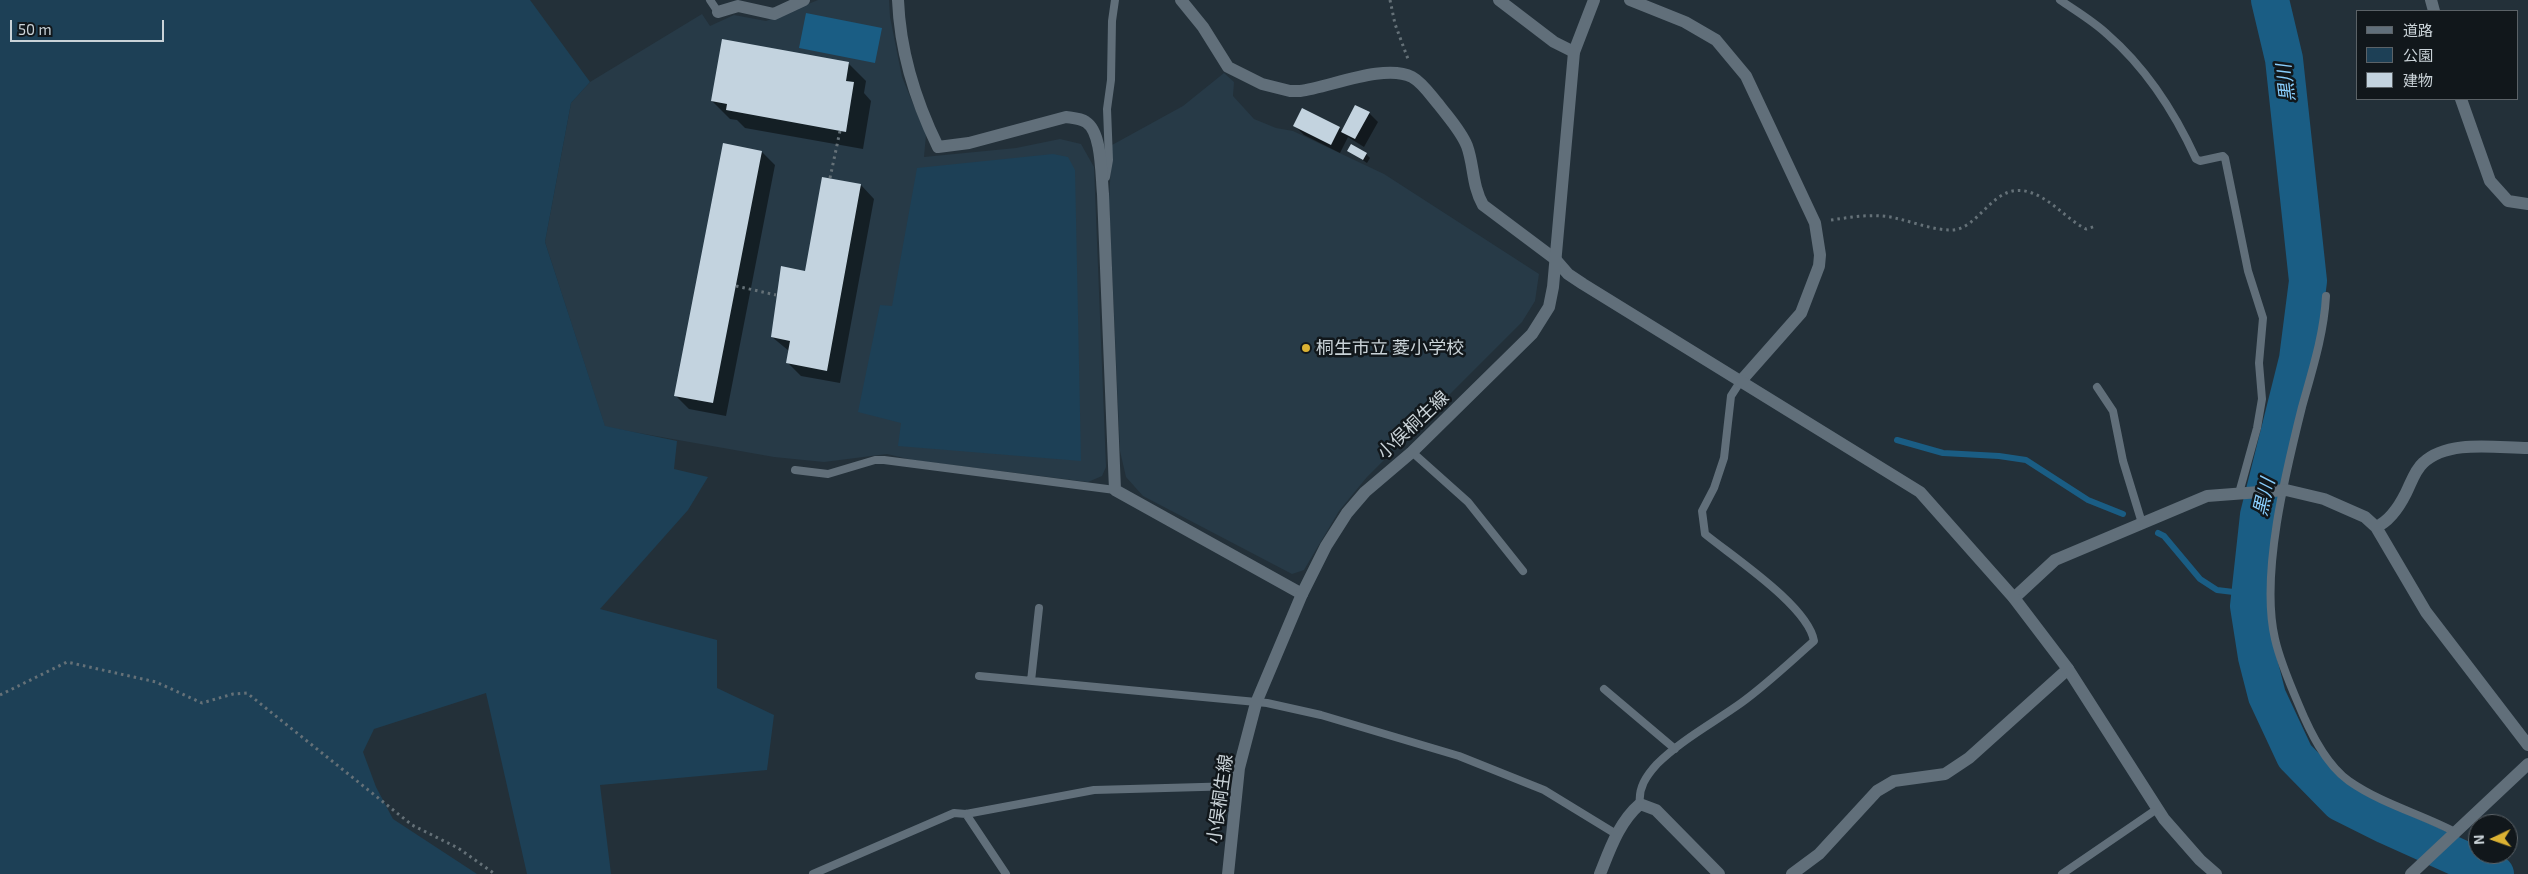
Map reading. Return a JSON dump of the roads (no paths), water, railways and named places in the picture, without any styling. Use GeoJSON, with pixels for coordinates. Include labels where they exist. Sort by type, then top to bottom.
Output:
{"type":"FeatureCollection","features":[{"type":"Feature","properties":{"kind":"street"},"geometry":{"type":"LineString","coordinates":[[718,12],[738,6],[774,14],[804,0]]}},
{"type":"Feature","properties":{"kind":"street"},"geometry":{"type":"LineString","coordinates":[[898,0],[907,64],[938,147],[969,142],[1066,118],[1080,119],[1094,129],[1099,151],[1103,194],[1115,490],[1302,594]]}},
{"type":"Feature","properties":{"kind":"street"},"geometry":{"type":"LineString","coordinates":[[1181,0],[1203,27],[1228,67],[1262,84],[1290,91],[1300,91],[1377,74],[1394,73],[1409,76],[1428,92],[1454,125],[1467,146],[1477,195],[1483,205],[1555,259],[1568,274],[1583,284],[1920,492],[2014,598],[2068,669],[2157,809],[2200,860],[2216,874]]}},
{"type":"Feature","properties":{"kind":"street"},"geometry":{"type":"LineString","coordinates":[[1500,0],[1554,42],[1574,52]]}},
{"type":"Feature","properties":{"kind":"street","name":"小俣桐生線"},"geometry":{"type":"LineString","coordinates":[[1228,874],[1239,768],[1256,703],[1302,594],[1326,546],[1356,502],[1412,452],[1532,334],[1548,307],[1555,259],[1574,52],[1594,0]]}},
{"type":"Feature","properties":{"kind":"street"},"geometry":{"type":"LineString","coordinates":[[1630,0],[1685,22],[1716,40],[1746,76],[1815,223],[1820,255],[1819,266],[1801,313],[1740,382]]}},
{"type":"Feature","properties":{"kind":"street"},"geometry":{"type":"LineString","coordinates":[[2461,100],[2490,182],[2508,201],[2528,204]]}},
{"type":"Feature","properties":{"kind":"street"},"geometry":{"type":"LineString","coordinates":[[2376,527],[2384,524],[2392,515],[2417,470],[2436,454],[2464,448],[2528,448]]}},
{"type":"Feature","properties":{"kind":"street"},"geometry":{"type":"LineString","coordinates":[[2014,598],[2054,560],[2207,496],[2281,490],[2324,500],[2365,517],[2376,527],[2426,612],[2528,745]]}},
{"type":"Feature","properties":{"kind":"street"},"geometry":{"type":"LineString","coordinates":[[1792,874],[1819,854],[1877,792],[1894,781],[1945,774],[1969,758],[2068,669]]}},
{"type":"Feature","properties":{"kind":"street"},"geometry":{"type":"LineString","coordinates":[[2411,874],[2528,764]]}},
{"type":"Feature","properties":{"kind":"street"},"geometry":{"type":"LineString","coordinates":[[1600,874],[1616,834],[1640,804],[1656,810],[1719,874]]}},
{"type":"Feature","properties":{"kind":"lane"},"geometry":{"type":"LineString","coordinates":[[710,0],[718,12]]}},
{"type":"Feature","properties":{"kind":"lane"},"geometry":{"type":"LineString","coordinates":[[1103,194],[1109,160],[1107,109],[1111,80],[1112,21],[1115,0]]}},
{"type":"Feature","properties":{"kind":"lane"},"geometry":{"type":"LineString","coordinates":[[2060,0],[2106,32],[2134,62],[2174,115],[2196,159],[2200,161],[2223,156],[2225,158],[2248,272],[2263,318],[2259,363],[2262,398],[2257,428],[2241,493]]}},
{"type":"Feature","properties":{"kind":"lane"},"geometry":{"type":"LineString","coordinates":[[2326,296],[2324,323],[2281,490],[2270,606],[2274,638],[2282,666],[2304,716],[2334,767],[2349,781],[2452,835]]}},
{"type":"Feature","properties":{"kind":"lane"},"geometry":{"type":"LineString","coordinates":[[1640,804],[1639,795],[1642,785],[1656,765],[1675,748],[1743,701],[1814,641],[1813,635],[1790,602],[1706,534],[1702,511],[1714,488],[1724,458],[1731,396],[1740,382]]}},
{"type":"Feature","properties":{"kind":"lane"},"geometry":{"type":"LineString","coordinates":[[2097,387],[2113,411],[2123,461],[2142,523]]}},
{"type":"Feature","properties":{"kind":"lane"},"geometry":{"type":"LineString","coordinates":[[1412,452],[1468,502],[1523,571]]}},
{"type":"Feature","properties":{"kind":"lane"},"geometry":{"type":"LineString","coordinates":[[796,470],[828,474],[874,460],[884,460],[1115,490]]}},
{"type":"Feature","properties":{"kind":"lane"},"geometry":{"type":"LineString","coordinates":[[1031,681],[1039,608]]}},
{"type":"Feature","properties":{"kind":"lane"},"geometry":{"type":"LineString","coordinates":[[979,676],[1256,703],[1321,715],[1459,756],[1544,790],[1616,834]]}},
{"type":"Feature","properties":{"kind":"lane"},"geometry":{"type":"LineString","coordinates":[[1604,689],[1675,748]]}},
{"type":"Feature","properties":{"kind":"lane"},"geometry":{"type":"LineString","coordinates":[[814,874],[954,813],[966,814],[1094,790],[1237,786]]}},
{"type":"Feature","properties":{"kind":"lane"},"geometry":{"type":"LineString","coordinates":[[2062,874],[2157,809]]}},
{"type":"Feature","properties":{"kind":"lane"},"geometry":{"type":"LineString","coordinates":[[966,814],[1006,874]]}},
{"type":"Feature","properties":{"kind":"waterway","name":"黒川"},"geometry":{"type":"LineString","coordinates":[[2270,0],[2284,59],[2308,281],[2298,359],[2259,515],[2249,606],[2257,657],[2267,696],[2295,756],[2340,802],[2495,874]]}},
{"type":"Feature","properties":{"kind":"waterway"},"geometry":{"type":"LineString","coordinates":[[1897,440],[1943,453],[1999,456],[2026,460],[2088,500],[2123,514]]}},
{"type":"Feature","properties":{"kind":"waterway"},"geometry":{"type":"LineString","coordinates":[[2158,533],[2164,536],[2200,579],[2217,590],[2250,594]]}},
{"type":"Feature","properties":{"kind":"place","name":"桐生市立 菱小学校"},"geometry":{"type":"Point","coordinates":[1306,348]}}]}
